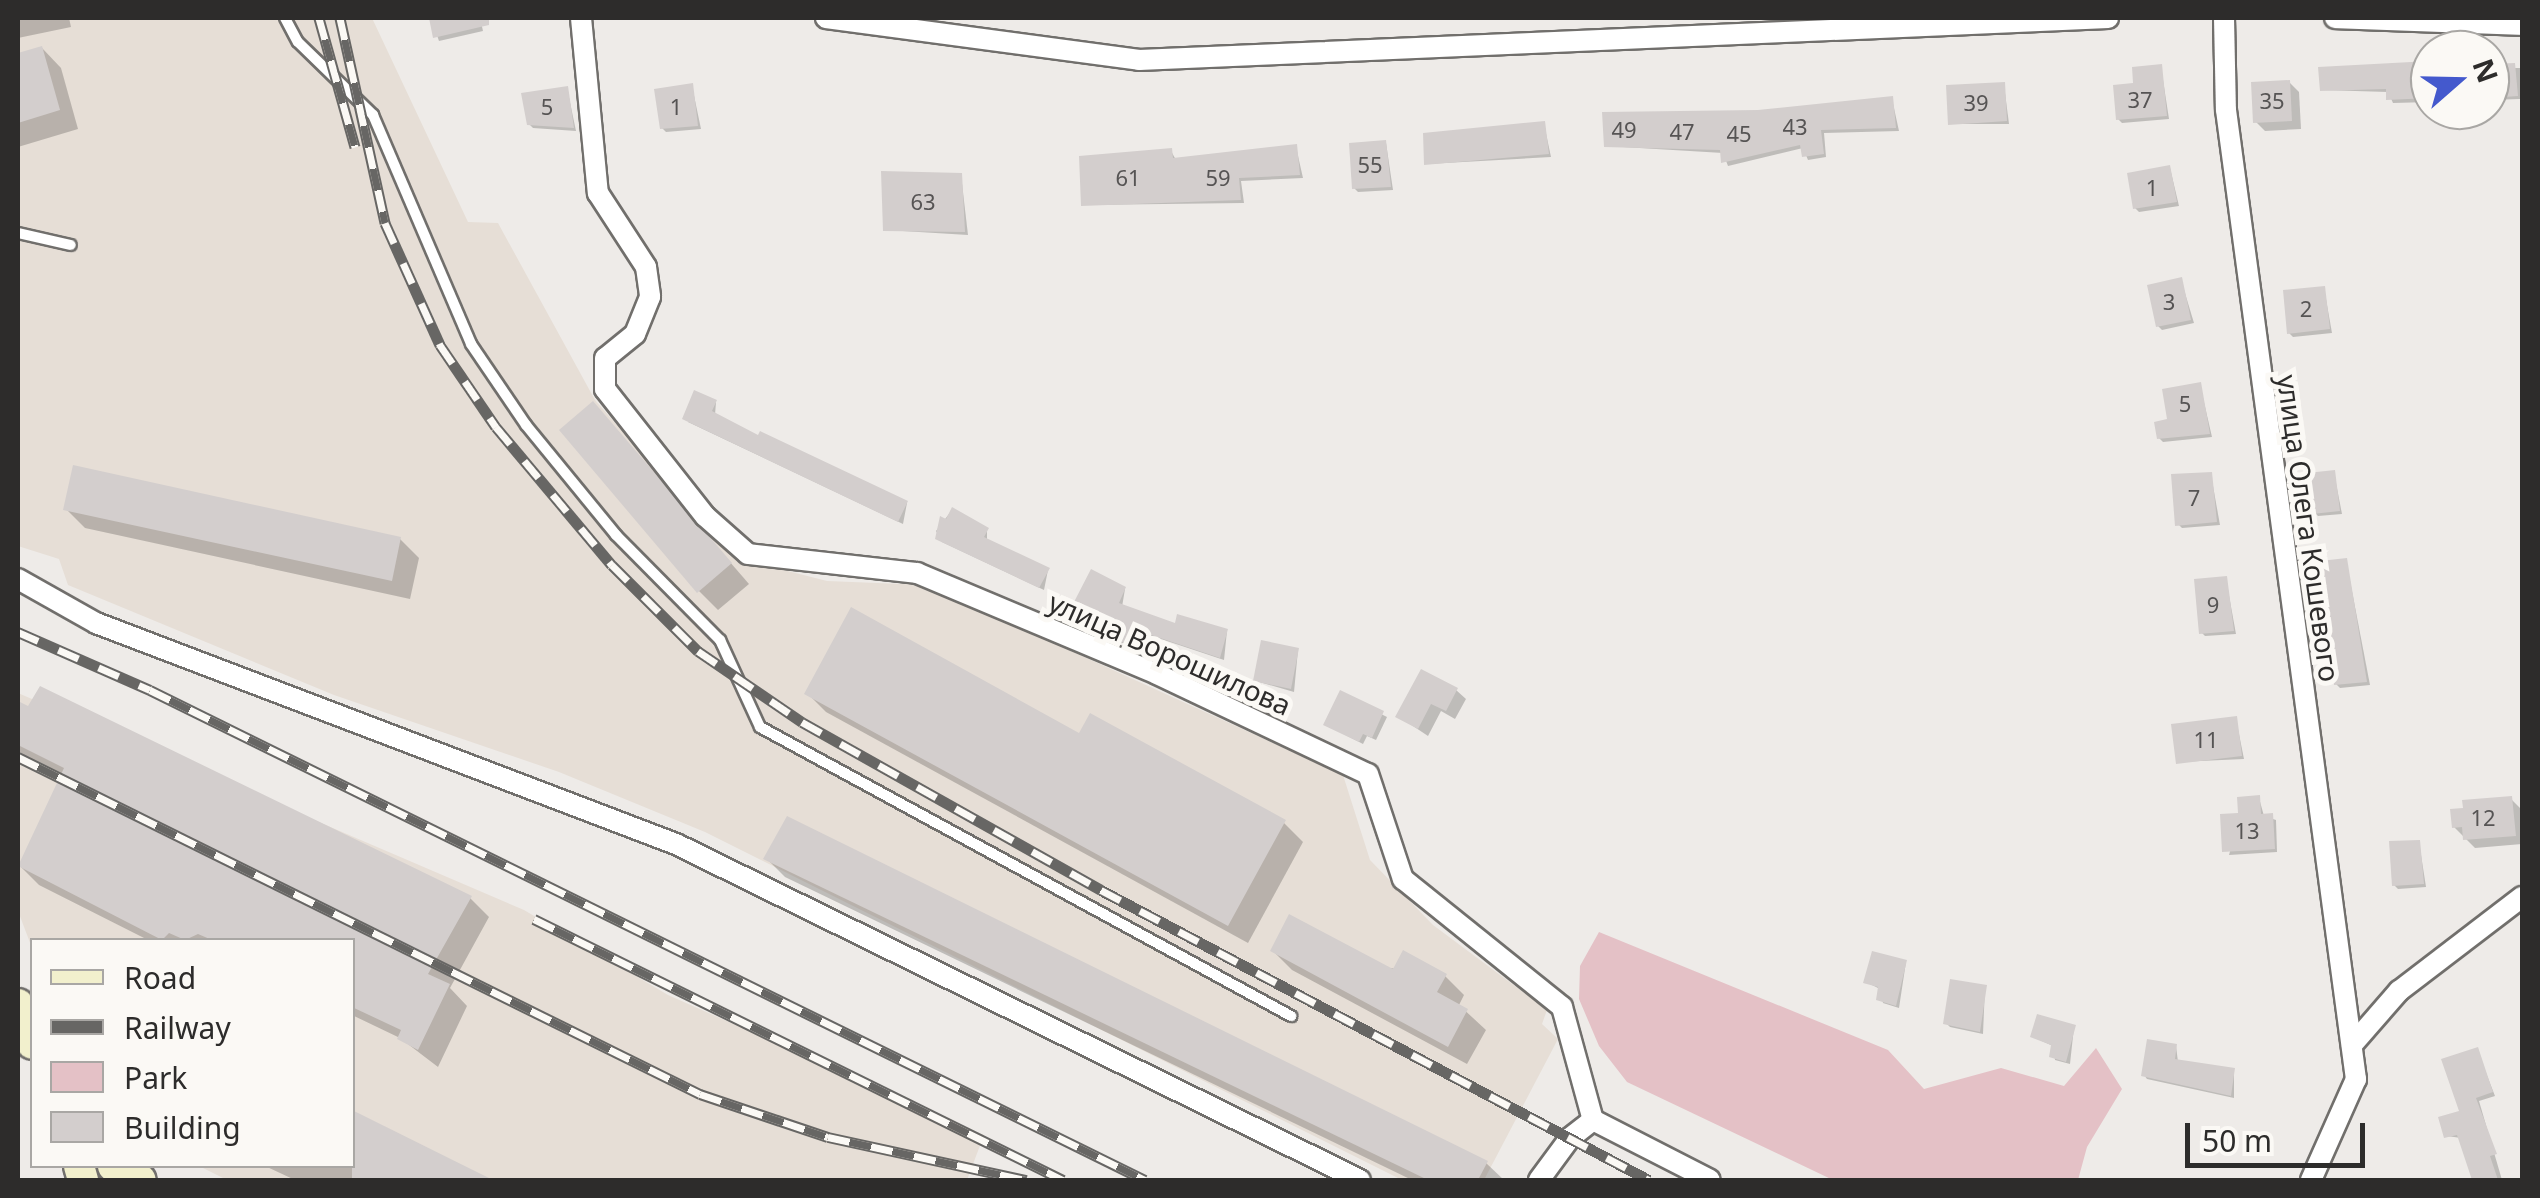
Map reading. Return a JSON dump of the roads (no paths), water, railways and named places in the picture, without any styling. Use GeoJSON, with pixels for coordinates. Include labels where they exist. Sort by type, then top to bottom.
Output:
{"type":"FeatureCollection","features":[{"type":"Feature","properties":{"kind":"main road"},"geometry":{"type":"LineString","coordinates":[[117,1168],[141,1180]]}},
{"type":"Feature","properties":{"kind":"street","name":"улица Ворошилова"},"geometry":{"type":"LineString","coordinates":[[580,18],[598,193],[646,267],[650,297],[636,334],[605,358],[604,389],[705,516],[748,554],[918,573],[1157,674],[1368,774],[1403,878],[1562,1006],[1593,1120]]}},
{"type":"Feature","properties":{"kind":"street"},"geometry":{"type":"LineString","coordinates":[[826,18],[1140,60],[2108,18]]}},
{"type":"Feature","properties":{"kind":"street","name":"улица Олега Кошевого"},"geometry":{"type":"LineString","coordinates":[[2224,18],[2226,110],[2356,1079],[2311,1180]]}},
{"type":"Feature","properties":{"kind":"street"},"geometry":{"type":"LineString","coordinates":[[2335,18],[2522,25]]}},
{"type":"Feature","properties":{"kind":"street"},"geometry":{"type":"LineString","coordinates":[[18,579],[96,623],[676,844],[1360,1180]]}},
{"type":"Feature","properties":{"kind":"street"},"geometry":{"type":"LineString","coordinates":[[2352,1045],[2399,991],[2522,898]]}},
{"type":"Feature","properties":{"kind":"street"},"geometry":{"type":"LineString","coordinates":[[1539,1180],[1570,1138],[1593,1120],[1710,1180]]}},
{"type":"Feature","properties":{"kind":"lane"},"geometry":{"type":"LineString","coordinates":[[285,18],[298,42],[373,115],[471,344],[526,425],[616,535],[720,640],[760,727],[1290,1016]]}},
{"type":"Feature","properties":{"kind":"lane"},"geometry":{"type":"LineString","coordinates":[[18,233],[70,245]]}},
{"type":"Feature","properties":{"kind":"railway"},"geometry":{"type":"LineString","coordinates":[[319,18],[355,147]]}},
{"type":"Feature","properties":{"kind":"railway"},"geometry":{"type":"LineString","coordinates":[[340,18],[385,223],[440,345],[496,427],[612,565],[698,651],[802,722],[1101,890],[1649,1180]]}},
{"type":"Feature","properties":{"kind":"railway"},"geometry":{"type":"LineString","coordinates":[[18,632],[150,690],[1145,1180]]}},
{"type":"Feature","properties":{"kind":"railway"},"geometry":{"type":"LineString","coordinates":[[18,757],[700,1094],[828,1137],[1026,1180]]}},
{"type":"Feature","properties":{"kind":"railway"},"geometry":{"type":"LineString","coordinates":[[534,919],[1063,1180]]}}]}
